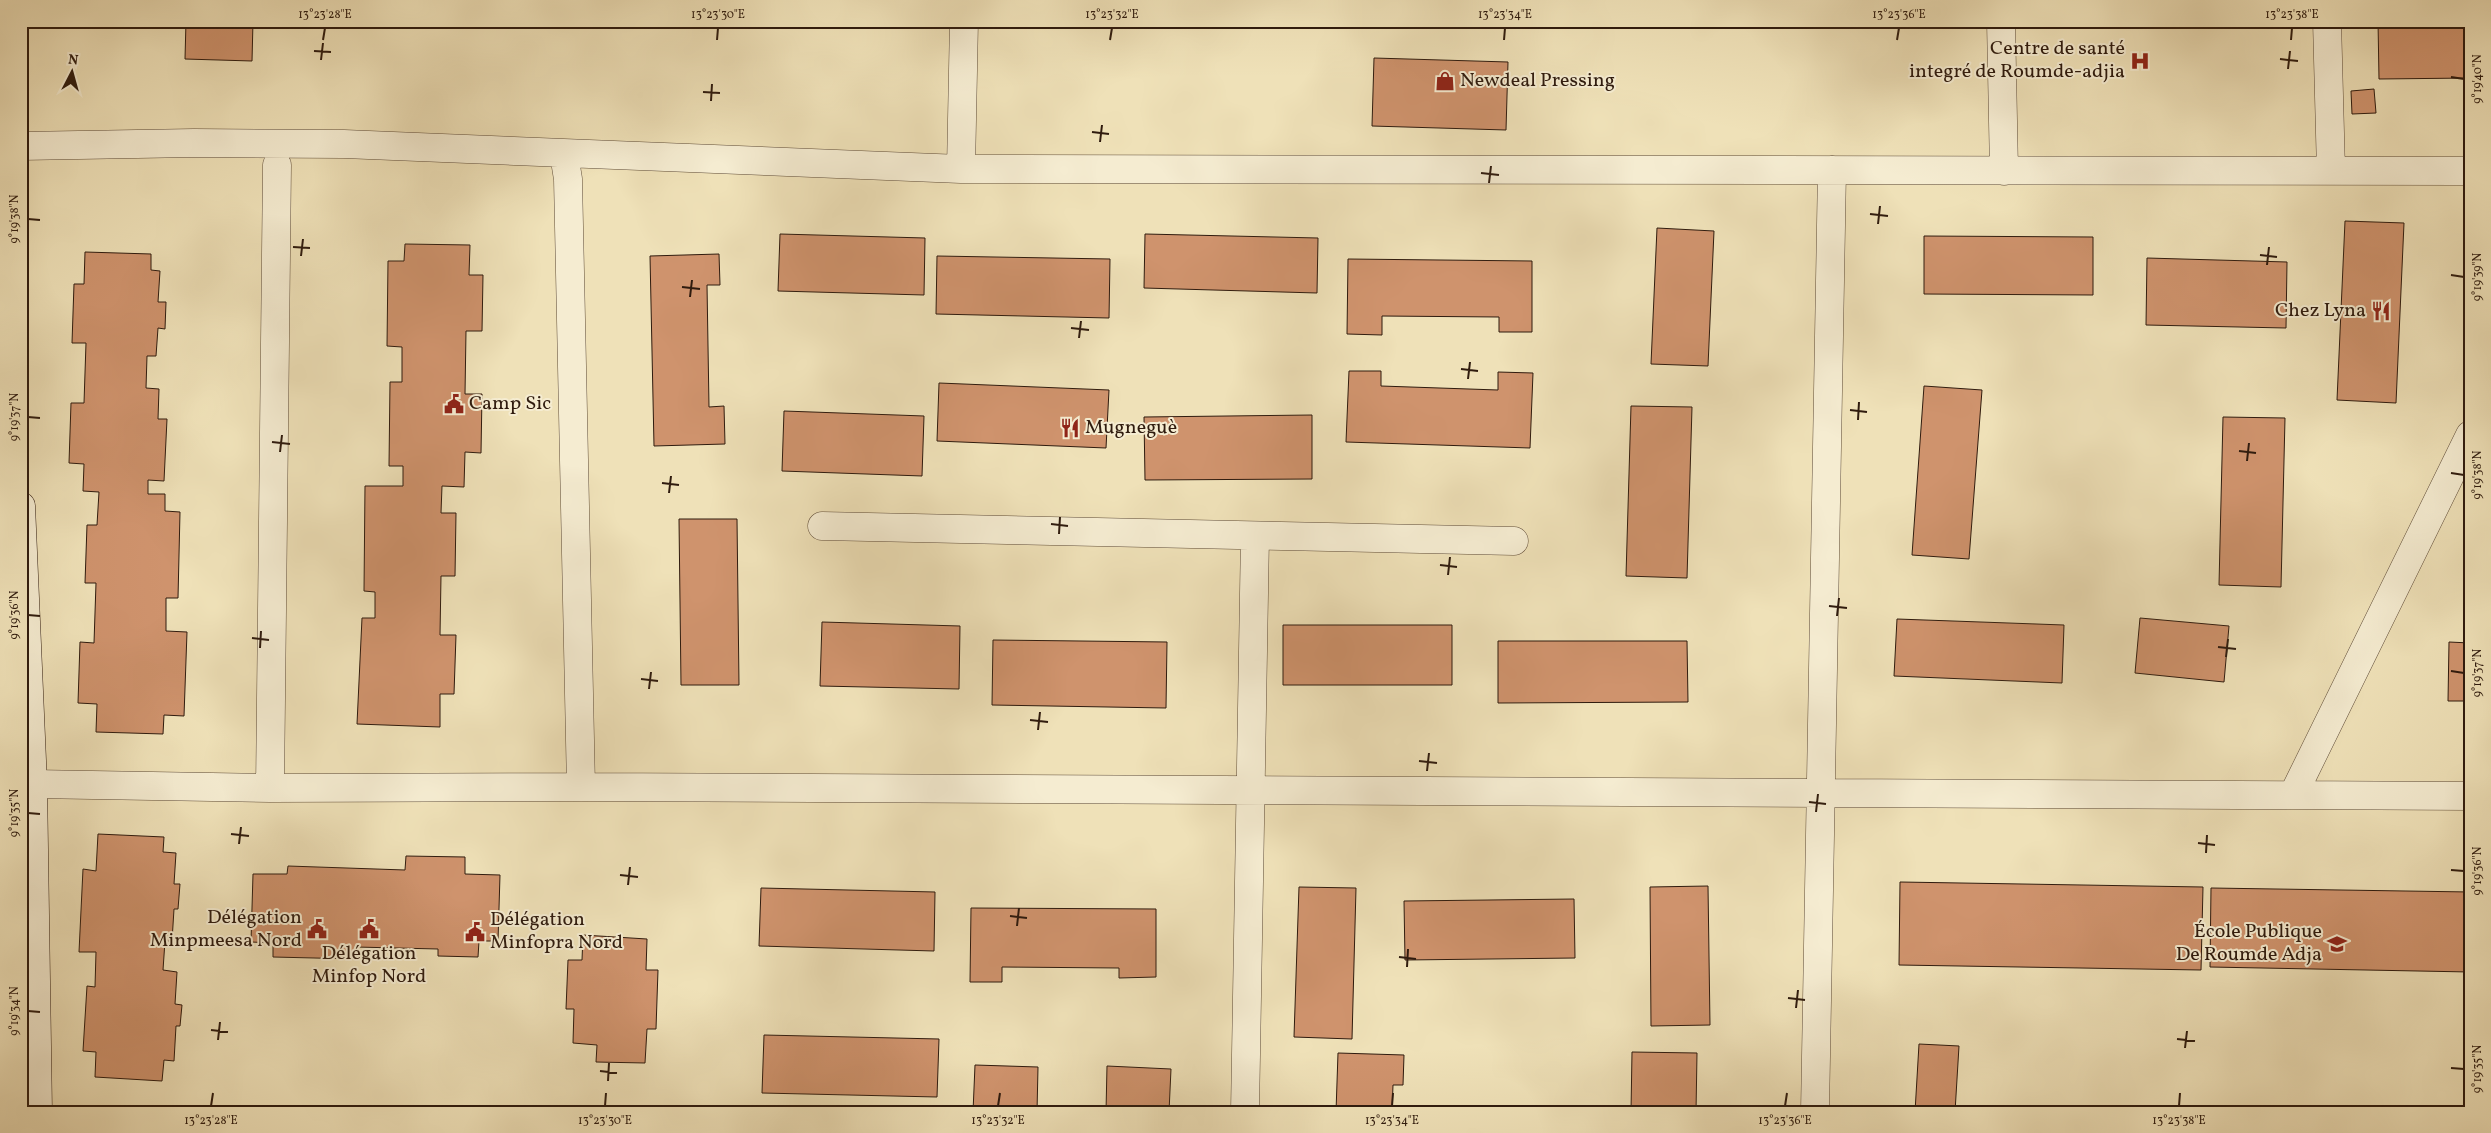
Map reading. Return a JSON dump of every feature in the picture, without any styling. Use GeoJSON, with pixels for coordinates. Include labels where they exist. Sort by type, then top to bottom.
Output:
{"type":"FeatureCollection","features":[{"type":"Feature","properties":{"kind":"street"},"geometry":{"type":"LineString","coordinates":[[961,169],[964,21]]}},
{"type":"Feature","properties":{"kind":"street"},"geometry":{"type":"LineString","coordinates":[[2002,21],[2004,170]]}},
{"type":"Feature","properties":{"kind":"street"},"geometry":{"type":"LineString","coordinates":[[2327,21],[2331,171]]}},
{"type":"Feature","properties":{"kind":"street"},"geometry":{"type":"LineString","coordinates":[[21,146],[285,143],[961,169],[2470,171]]}},
{"type":"Feature","properties":{"kind":"street"},"geometry":{"type":"LineString","coordinates":[[564,154],[568,179],[581,787]]}},
{"type":"Feature","properties":{"kind":"street"},"geometry":{"type":"LineString","coordinates":[[270,788],[277,165]]}},
{"type":"Feature","properties":{"kind":"street"},"geometry":{"type":"LineString","coordinates":[[1815,1112],[1832,170]]}},
{"type":"Feature","properties":{"kind":"street"},"geometry":{"type":"LineString","coordinates":[[2293,795],[2470,435]]}},
{"type":"Feature","properties":{"kind":"street"},"geometry":{"type":"LineString","coordinates":[[21,506],[33,784],[38,1112]]}},
{"type":"Feature","properties":{"kind":"street"},"geometry":{"type":"LineString","coordinates":[[822,526],[1514,541]]}},
{"type":"Feature","properties":{"kind":"street"},"geometry":{"type":"LineString","coordinates":[[1245,1112],[1255,536]]}},
{"type":"Feature","properties":{"kind":"street"},"geometry":{"type":"LineString","coordinates":[[33,784],[270,788],[581,787],[2470,796]]}},
{"type":"Feature","properties":{"kind":"building"},"geometry":{"type":"Polygon","coordinates":[[[186,21],[253,21],[252,61],[185,59],[186,21]]]}},
{"type":"Feature","properties":{"kind":"building"},"geometry":{"type":"Polygon","coordinates":[[[2378,21],[2470,21],[2470,78],[2379,79],[2378,21]]]}},
{"type":"Feature","properties":{"kind":"building"},"geometry":{"type":"Polygon","coordinates":[[[1374,58],[1508,62],[1506,130],[1372,126],[1374,58]]]}},
{"type":"Feature","properties":{"kind":"building"},"geometry":{"type":"Polygon","coordinates":[[[2374,89],[2376,113],[2352,114],[2351,91],[2374,89]]]}},
{"type":"Feature","properties":{"kind":"building"},"geometry":{"type":"Polygon","coordinates":[[[2345,221],[2404,223],[2396,403],[2337,400],[2345,221]]]}},
{"type":"Feature","properties":{"kind":"building"},"geometry":{"type":"Polygon","coordinates":[[[1657,228],[1714,231],[1708,366],[1651,364],[1657,228]]]}},
{"type":"Feature","properties":{"kind":"building"},"geometry":{"type":"Polygon","coordinates":[[[780,234],[925,238],[924,295],[778,291],[780,234]]]}},
{"type":"Feature","properties":{"kind":"building"},"geometry":{"type":"Polygon","coordinates":[[[1145,234],[1318,238],[1317,293],[1144,288],[1145,234]]]}},
{"type":"Feature","properties":{"kind":"building"},"geometry":{"type":"Polygon","coordinates":[[[1924,236],[2093,237],[2093,295],[1924,294],[1924,236]]]}},
{"type":"Feature","properties":{"kind":"building"},"geometry":{"type":"Polygon","coordinates":[[[405,244],[470,245],[469,275],[483,275],[482,331],[466,331],[465,394],[482,394],[481,453],[465,452],[464,487],[442,486],[441,513],[456,513],[455,576],[441,576],[440,635],[456,635],[454,694],[440,694],[440,727],[357,724],[362,618],[375,618],[375,592],[364,591],[365,486],[403,486],[403,466],[389,466],[390,382],[402,382],[402,347],[387,346],[388,261],[404,261],[405,244]]]}},
{"type":"Feature","properties":{"kind":"building"},"geometry":{"type":"Polygon","coordinates":[[[85,252],[151,254],[151,270],[160,271],[158,302],[166,302],[165,329],[158,328],[156,356],[147,356],[146,388],[159,389],[158,419],[167,419],[164,481],[148,480],[148,494],[165,494],[165,511],[180,512],[178,598],[166,598],[166,631],[187,632],[184,716],[164,715],[163,734],[96,732],[97,704],[78,703],[80,642],[94,643],[96,583],[85,583],[87,525],[97,525],[99,492],[83,491],[84,464],[69,463],[71,403],[84,403],[86,343],[72,343],[74,284],[84,284],[85,252]]]}},
{"type":"Feature","properties":{"kind":"building"},"geometry":{"type":"Polygon","coordinates":[[[719,254],[720,285],[707,285],[709,407],[724,406],[725,444],[654,446],[650,256],[719,254]]]}},
{"type":"Feature","properties":{"kind":"building"},"geometry":{"type":"Polygon","coordinates":[[[937,256],[1110,259],[1109,318],[936,314],[937,256]]]}},
{"type":"Feature","properties":{"kind":"building"},"geometry":{"type":"Polygon","coordinates":[[[2147,258],[2287,262],[2286,328],[2146,325],[2147,258]]]}},
{"type":"Feature","properties":{"kind":"building"},"geometry":{"type":"Polygon","coordinates":[[[1348,259],[1532,261],[1532,332],[1499,332],[1499,317],[1382,316],[1382,335],[1347,334],[1348,259]]]}},
{"type":"Feature","properties":{"kind":"building"},"geometry":{"type":"Polygon","coordinates":[[[1349,371],[1381,371],[1381,386],[1498,390],[1498,372],[1533,373],[1530,448],[1346,442],[1349,371]]]}},
{"type":"Feature","properties":{"kind":"building"},"geometry":{"type":"Polygon","coordinates":[[[939,383],[1109,390],[1106,448],[937,441],[939,383]]]}},
{"type":"Feature","properties":{"kind":"building"},"geometry":{"type":"Polygon","coordinates":[[[1924,386],[1982,390],[1969,559],[1912,555],[1924,386]]]}},
{"type":"Feature","properties":{"kind":"building"},"geometry":{"type":"Polygon","coordinates":[[[1631,406],[1692,407],[1687,578],[1626,576],[1631,406]]]}},
{"type":"Feature","properties":{"kind":"building"},"geometry":{"type":"Polygon","coordinates":[[[784,411],[924,416],[922,476],[782,471],[784,411]]]}},
{"type":"Feature","properties":{"kind":"building"},"geometry":{"type":"Polygon","coordinates":[[[1312,415],[1312,479],[1145,480],[1144,417],[1312,415]]]}},
{"type":"Feature","properties":{"kind":"building"},"geometry":{"type":"Polygon","coordinates":[[[2223,417],[2285,418],[2281,587],[2219,585],[2223,417]]]}},
{"type":"Feature","properties":{"kind":"building"},"geometry":{"type":"Polygon","coordinates":[[[679,519],[737,519],[739,685],[681,685],[679,519]]]}},
{"type":"Feature","properties":{"kind":"building"},"geometry":{"type":"Polygon","coordinates":[[[2140,618],[2229,626],[2224,682],[2135,673],[2140,618]]]}},
{"type":"Feature","properties":{"kind":"building"},"geometry":{"type":"Polygon","coordinates":[[[1897,619],[2064,625],[2062,683],[1894,676],[1897,619]]]}},
{"type":"Feature","properties":{"kind":"building"},"geometry":{"type":"Polygon","coordinates":[[[822,622],[960,626],[959,689],[820,686],[822,622]]]}},
{"type":"Feature","properties":{"kind":"building"},"geometry":{"type":"Polygon","coordinates":[[[1283,625],[1452,625],[1452,685],[1283,685],[1283,625]]]}},
{"type":"Feature","properties":{"kind":"building"},"geometry":{"type":"Polygon","coordinates":[[[993,640],[1167,642],[1166,708],[992,705],[993,640]]]}},
{"type":"Feature","properties":{"kind":"building"},"geometry":{"type":"Polygon","coordinates":[[[1498,641],[1687,641],[1688,702],[1498,703],[1498,641]]]}},
{"type":"Feature","properties":{"kind":"building"},"geometry":{"type":"Polygon","coordinates":[[[2449,642],[2470,643],[2470,701],[2448,701],[2449,642]]]}},
{"type":"Feature","properties":{"kind":"building"},"geometry":{"type":"Polygon","coordinates":[[[98,834],[164,837],[163,852],[176,853],[174,884],[180,884],[178,909],[174,909],[172,941],[165,941],[163,970],[177,972],[175,1004],[182,1005],[180,1026],[176,1026],[174,1061],[164,1060],[162,1081],[95,1077],[96,1052],[83,1051],[87,986],[95,987],[96,952],[79,952],[83,869],[96,871],[98,834]]]}},
{"type":"Feature","properties":{"kind":"building"},"geometry":{"type":"Polygon","coordinates":[[[406,856],[465,857],[465,874],[500,875],[498,941],[479,941],[478,957],[438,956],[438,949],[356,947],[356,959],[273,957],[273,943],[251,942],[253,874],[287,874],[288,866],[405,870],[406,856]]]}},
{"type":"Feature","properties":{"kind":"building"},"geometry":{"type":"Polygon","coordinates":[[[1900,882],[2203,887],[2201,970],[1899,965],[1900,882]]]}},
{"type":"Feature","properties":{"kind":"building"},"geometry":{"type":"Polygon","coordinates":[[[1708,886],[1710,1025],[1651,1026],[1650,887],[1708,886]]]}},
{"type":"Feature","properties":{"kind":"building"},"geometry":{"type":"Polygon","coordinates":[[[1299,887],[1356,888],[1352,1039],[1294,1037],[1299,887]]]}},
{"type":"Feature","properties":{"kind":"building"},"geometry":{"type":"Polygon","coordinates":[[[761,888],[935,892],[934,951],[759,946],[761,888]]]}},
{"type":"Feature","properties":{"kind":"building"},"geometry":{"type":"Polygon","coordinates":[[[2211,888],[2470,892],[2470,972],[2210,967],[2211,888]]]}},
{"type":"Feature","properties":{"kind":"building"},"geometry":{"type":"Polygon","coordinates":[[[1574,899],[1575,958],[1405,960],[1404,901],[1574,899]]]}},
{"type":"Feature","properties":{"kind":"building"},"geometry":{"type":"Polygon","coordinates":[[[971,908],[1156,909],[1156,977],[1119,978],[1119,968],[1002,967],[1002,982],[970,982],[971,908]]]}},
{"type":"Feature","properties":{"kind":"building"},"geometry":{"type":"Polygon","coordinates":[[[583,935],[647,939],[646,970],[658,970],[656,1029],[647,1029],[645,1063],[596,1062],[597,1045],[573,1043],[574,1009],[566,1009],[568,960],[582,960],[583,935]]]}},
{"type":"Feature","properties":{"kind":"building"},"geometry":{"type":"Polygon","coordinates":[[[764,1035],[939,1039],[937,1097],[762,1093],[764,1035]]]}},
{"type":"Feature","properties":{"kind":"building"},"geometry":{"type":"Polygon","coordinates":[[[1919,1044],[1959,1046],[1955,1112],[1915,1112],[1919,1044]]]}},
{"type":"Feature","properties":{"kind":"building"},"geometry":{"type":"Polygon","coordinates":[[[1632,1052],[1697,1053],[1696,1112],[1631,1112],[1632,1052]]]}},
{"type":"Feature","properties":{"kind":"building"},"geometry":{"type":"Polygon","coordinates":[[[1338,1053],[1404,1055],[1403,1085],[1393,1085],[1392,1112],[1336,1112],[1338,1053]]]}},
{"type":"Feature","properties":{"kind":"building"},"geometry":{"type":"Polygon","coordinates":[[[975,1065],[1038,1067],[1037,1112],[973,1112],[975,1065]]]}},
{"type":"Feature","properties":{"kind":"building"},"geometry":{"type":"Polygon","coordinates":[[[1107,1066],[1171,1069],[1169,1112],[1106,1112],[1107,1066]]]}},
{"type":"Feature","properties":{"kind":"place","name":"Centre de santé integré de Roumde-adjia"},"geometry":{"type":"Point","coordinates":[2140,61]}},
{"type":"Feature","properties":{"kind":"place","name":"Newdeal Pressing"},"geometry":{"type":"Point","coordinates":[1445,81]}},
{"type":"Feature","properties":{"kind":"place","name":"Chez Lyna"},"geometry":{"type":"Point","coordinates":[2381,311]}},
{"type":"Feature","properties":{"kind":"place","name":"Camp Sic"},"geometry":{"type":"Point","coordinates":[454,404]}},
{"type":"Feature","properties":{"kind":"place","name":"Mugneguè"},"geometry":{"type":"Point","coordinates":[1070,428]}},
{"type":"Feature","properties":{"kind":"place","name":"Délégation Minpmeesa Nord"},"geometry":{"type":"Point","coordinates":[317,929]}},
{"type":"Feature","properties":{"kind":"place","name":"Délégation Minfop Nord"},"geometry":{"type":"Point","coordinates":[369,929]}},
{"type":"Feature","properties":{"kind":"place","name":"Délégation Minfopra Nord"},"geometry":{"type":"Point","coordinates":[475,932]}},
{"type":"Feature","properties":{"kind":"place","name":"École Publique De Roumde Adja"},"geometry":{"type":"Point","coordinates":[2337,944]}}]}
